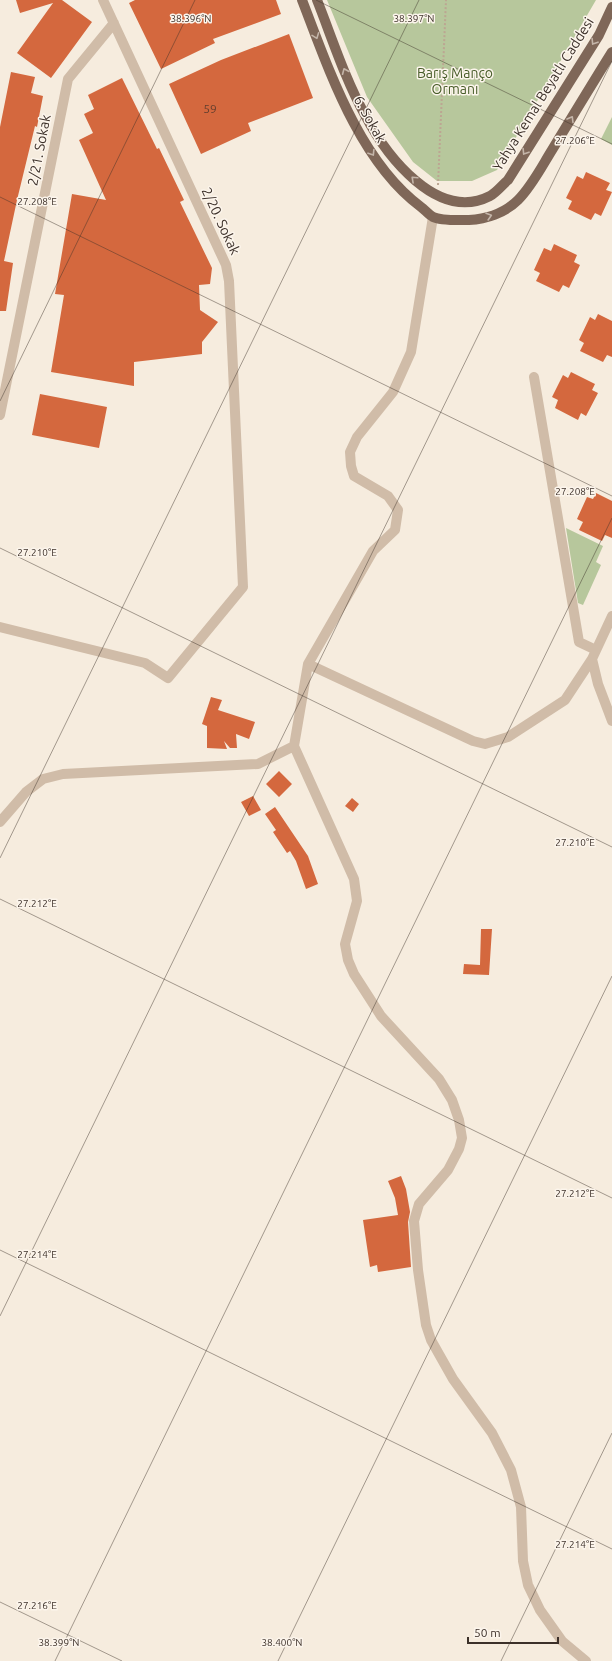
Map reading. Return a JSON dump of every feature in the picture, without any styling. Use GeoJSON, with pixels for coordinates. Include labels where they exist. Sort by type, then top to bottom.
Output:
{"type":"FeatureCollection","features":[{"type":"Feature","properties":{"kind":"main road","name":"6. Sokak"},"geometry":{"type":"LineString","coordinates":[[302,0],[332,76],[356,127],[378,161],[394,182],[413,201],[433,217],[450,220],[478,219],[493,215],[506,209],[518,200],[546,160],[612,52]]}},
{"type":"Feature","properties":{"kind":"main road","name":"6. Sokak"},"geometry":{"type":"LineString","coordinates":[[317,0],[335,47],[365,116],[387,149],[402,167],[420,184],[443,198]]}},
{"type":"Feature","properties":{"kind":"main road","name":"Yahya Kemal Beyatlı Caddesi"},"geometry":{"type":"LineString","coordinates":[[443,198],[469,201],[479,200],[490,195],[508,180],[599,35],[612,7]]}},
{"type":"Feature","properties":{"kind":"street","name":"2/20. Sokak"},"geometry":{"type":"LineString","coordinates":[[0,627],[145,664],[168,678],[243,587],[229,281],[226,264],[103,0]]}},
{"type":"Feature","properties":{"kind":"street","name":"2/21. Sokak"},"geometry":{"type":"LineString","coordinates":[[0,415],[68,79],[114,23]]}},
{"type":"Feature","properties":{"kind":"street"},"geometry":{"type":"LineString","coordinates":[[433,217],[411,352],[393,392],[357,437],[350,452],[351,466],[354,476],[388,496],[398,510],[395,530],[373,551],[308,664],[294,746],[354,880],[357,901],[345,944],[348,960],[354,974],[381,1016],[439,1079],[452,1100],[459,1120],[462,1138],[459,1149],[448,1170],[419,1204],[414,1221],[418,1270],[426,1325],[431,1340],[453,1379],[492,1434],[511,1470],[521,1507],[522,1562],[528,1585],[540,1610],[562,1641],[586,1661]]}},
{"type":"Feature","properties":{"kind":"street"},"geometry":{"type":"LineString","coordinates":[[534,377],[579,642],[594,654],[598,684],[612,721]]}},
{"type":"Feature","properties":{"kind":"street"},"geometry":{"type":"LineString","coordinates":[[308,664],[473,741],[485,744],[508,737],[565,700],[594,654],[612,616]]}},
{"type":"Feature","properties":{"kind":"street"},"geometry":{"type":"LineString","coordinates":[[0,822],[26,792],[43,779],[62,774],[258,764],[294,746]]}},
{"type":"Feature","properties":{"kind":"path"},"geometry":{"type":"LineString","coordinates":[[443,198],[446,0]]}},
{"type":"Feature","properties":{"kind":"green space","name":"Barış Manço Ormanı"},"geometry":{"type":"Polygon","coordinates":[[[327,0],[596,0],[497,170],[472,181],[437,181],[413,162],[367,97],[327,0]]]}},
{"type":"Feature","properties":{"kind":"green space"},"geometry":{"type":"Polygon","coordinates":[[[612,117],[612,145],[601,139],[612,117]]]}},
{"type":"Feature","properties":{"kind":"green space"},"geometry":{"type":"Polygon","coordinates":[[[566,528],[603,546],[596,562],[601,565],[583,605],[578,603],[566,528]]]}},
{"type":"Feature","properties":{"kind":"building"},"geometry":{"type":"Polygon","coordinates":[[[16,0],[62,0],[92,22],[51,78],[17,53],[53,3],[20,13],[16,0]]]}},
{"type":"Feature","properties":{"kind":"building"},"geometry":{"type":"Polygon","coordinates":[[[135,0],[276,0],[281,14],[213,39],[215,43],[161,69],[129,3],[135,0]]]}},
{"type":"Feature","properties":{"kind":"building"},"geometry":{"type":"Polygon","coordinates":[[[289,34],[313,98],[248,123],[251,131],[201,154],[169,84],[221,60],[289,34]]]}},
{"type":"Feature","properties":{"kind":"building"},"geometry":{"type":"Polygon","coordinates":[[[11,72],[35,77],[31,93],[43,96],[37,127],[35,126],[17,200],[4,261],[13,263],[6,311],[0,311],[0,127],[11,72]]]}},
{"type":"Feature","properties":{"kind":"building"},"geometry":{"type":"Polygon","coordinates":[[[122,78],[157,149],[159,148],[184,200],[180,202],[212,268],[210,284],[199,285],[200,310],[218,322],[202,342],[202,354],[134,362],[134,386],[51,372],[64,295],[55,294],[72,194],[106,200],[79,140],[93,133],[84,114],[94,109],[88,95],[122,78]]]}},
{"type":"Feature","properties":{"kind":"building"},"geometry":{"type":"Polygon","coordinates":[[[586,172],[610,183],[606,190],[612,192],[601,216],[595,213],[591,220],[568,209],[572,201],[566,198],[577,176],[583,179],[586,172]]]}},
{"type":"Feature","properties":{"kind":"building"},"geometry":{"type":"Polygon","coordinates":[[[554,244],[577,255],[574,262],[580,265],[569,288],[563,285],[559,292],[536,281],[540,273],[534,270],[544,248],[551,251],[554,244]]]}},
{"type":"Feature","properties":{"kind":"building"},"geometry":{"type":"Polygon","coordinates":[[[598,314],[612,321],[612,357],[607,355],[603,362],[580,351],[584,343],[579,340],[590,317],[595,320],[598,314]]]}},
{"type":"Feature","properties":{"kind":"building"},"geometry":{"type":"Polygon","coordinates":[[[571,372],[595,384],[592,390],[598,393],[586,416],[581,413],[578,420],[555,408],[558,400],[552,397],[563,375],[568,378],[571,372]]]}},
{"type":"Feature","properties":{"kind":"building"},"geometry":{"type":"Polygon","coordinates":[[[40,394],[107,407],[99,448],[32,435],[40,394]]]}},
{"type":"Feature","properties":{"kind":"building"},"geometry":{"type":"Polygon","coordinates":[[[596,493],[612,501],[612,538],[605,535],[602,541],[579,530],[583,522],[577,519],[587,497],[593,499],[596,493]]]}},
{"type":"Feature","properties":{"kind":"building"},"geometry":{"type":"Polygon","coordinates":[[[211,697],[222,700],[218,710],[255,722],[249,739],[236,734],[237,748],[230,748],[224,741],[227,749],[207,748],[207,726],[202,724],[211,697]]]}},
{"type":"Feature","properties":{"kind":"building"},"geometry":{"type":"Polygon","coordinates":[[[279,771],[292,784],[279,797],[266,784],[279,771]]]}},
{"type":"Feature","properties":{"kind":"building"},"geometry":{"type":"Polygon","coordinates":[[[253,796],[261,810],[249,816],[241,802],[253,796]]]}},
{"type":"Feature","properties":{"kind":"building"},"geometry":{"type":"Polygon","coordinates":[[[352,798],[359,804],[353,812],[345,806],[352,798]]]}},
{"type":"Feature","properties":{"kind":"building"},"geometry":{"type":"Polygon","coordinates":[[[275,807],[308,856],[318,884],[306,889],[296,861],[290,851],[287,853],[273,832],[276,830],[265,814],[275,807]]]}},
{"type":"Feature","properties":{"kind":"building"},"geometry":{"type":"Polygon","coordinates":[[[481,929],[492,929],[489,975],[463,974],[464,964],[480,965],[481,929]]]}},
{"type":"Feature","properties":{"kind":"building"},"geometry":{"type":"Polygon","coordinates":[[[401,1176],[406,1189],[410,1212],[408,1222],[411,1267],[378,1272],[377,1265],[370,1267],[363,1220],[398,1215],[395,1198],[388,1181],[401,1176]]]}}]}
